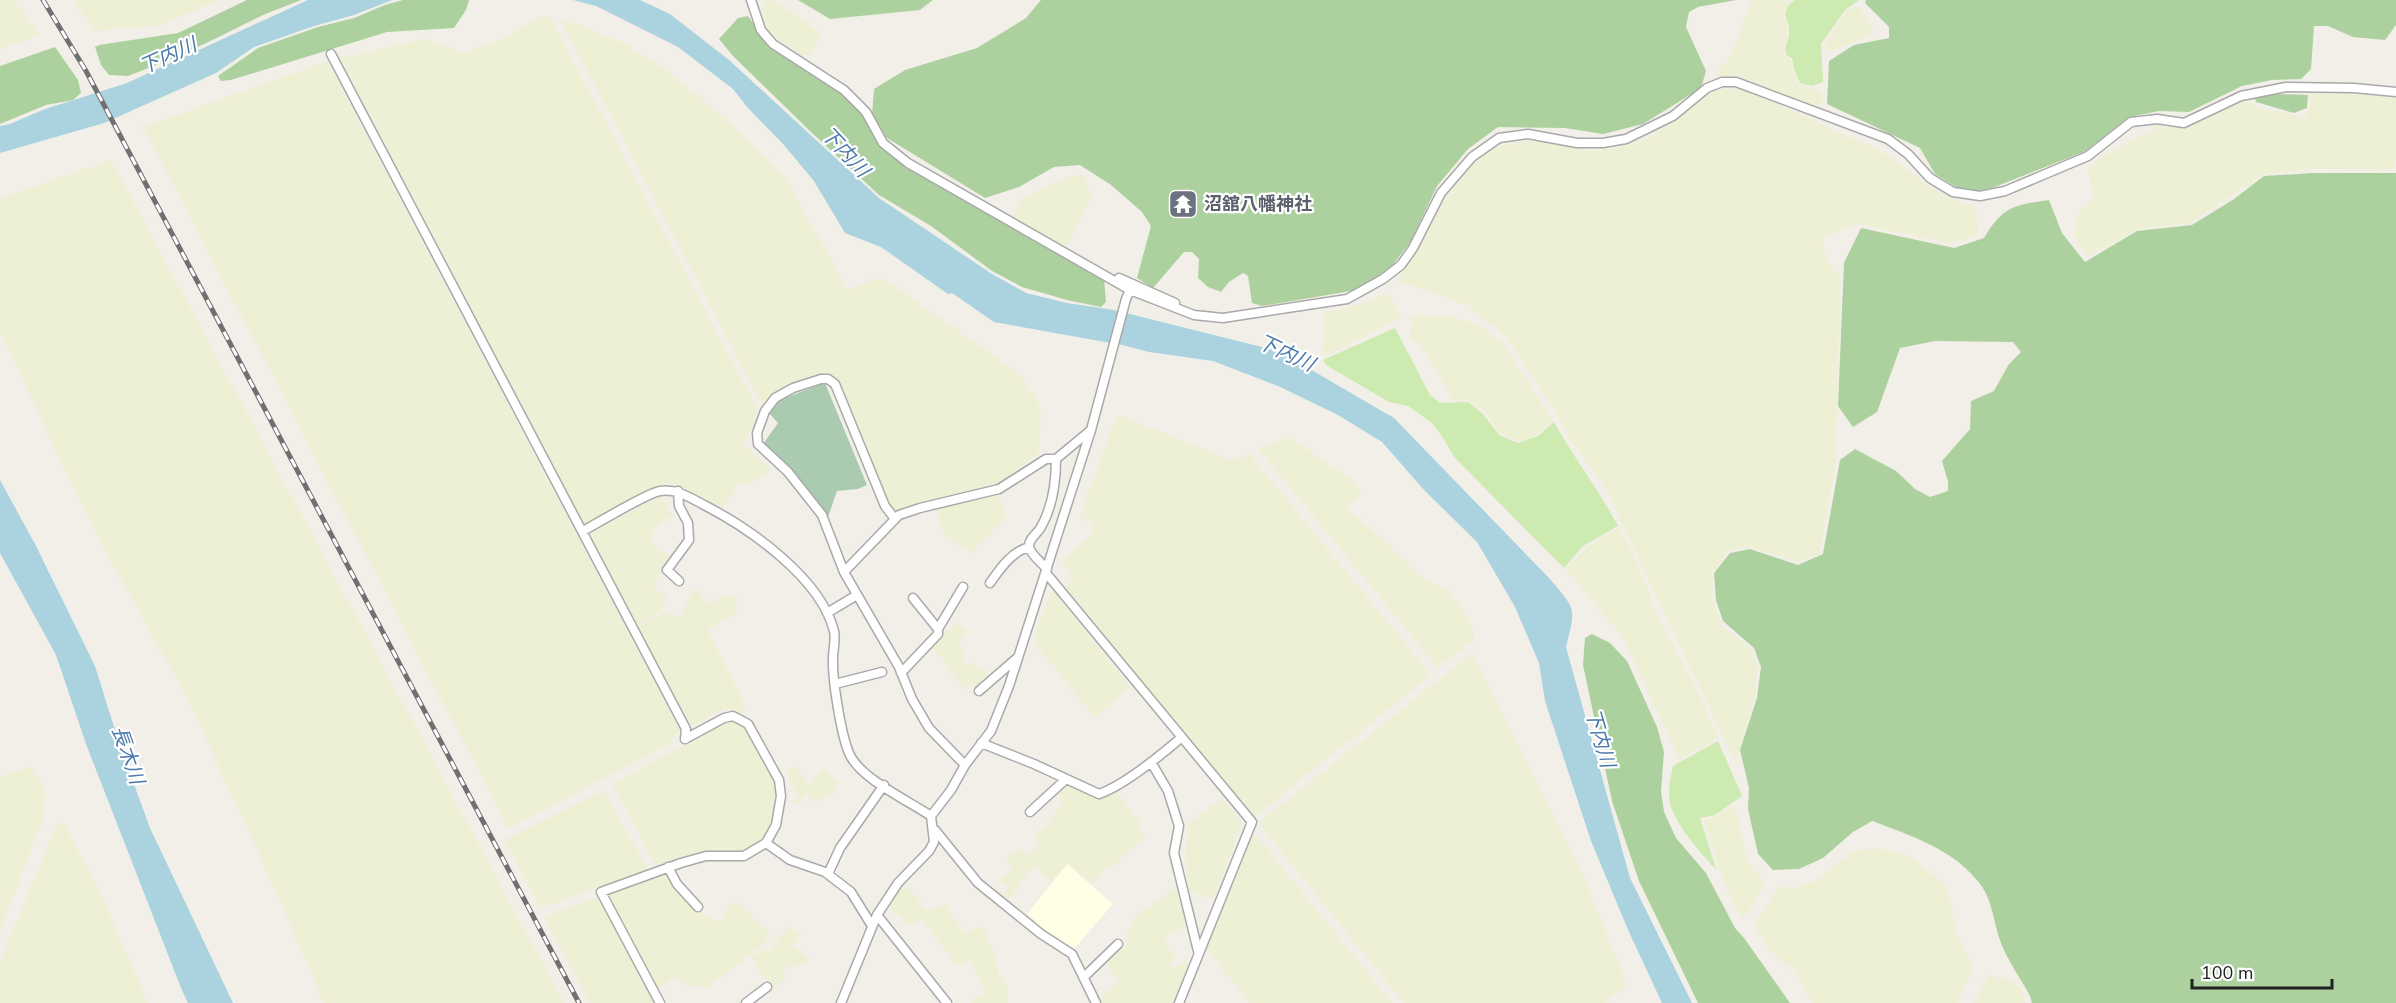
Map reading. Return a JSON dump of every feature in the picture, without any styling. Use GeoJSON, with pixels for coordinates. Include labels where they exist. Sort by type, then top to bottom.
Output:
{"type":"FeatureCollection","features":[{"type":"Feature","properties":{"kind":"street"},"geometry":{"type":"LineString","coordinates":[[751,0],[754,16],[761,30],[773,44],[844,90],[866,112],[884,144],[908,163],[1130,290],[1194,315],[1223,318],[1347,299],[1383,279],[1401,265],[1413,248],[1441,193],[1472,157],[1499,138],[1528,134],[1577,143],[1603,143],[1626,139],[1673,116],[1707,88],[1722,82],[1736,82],[1888,139],[1908,154],[1930,178],[1953,192],[1980,196],[2005,191],[2088,156],[2131,122],[2157,119],[2184,123],[2241,96],[2286,87],[2354,88],[2396,93]]}},
{"type":"Feature","properties":{"kind":"street"},"geometry":{"type":"LineString","coordinates":[[331,54],[686,729],[685,739],[724,718],[733,716],[748,724],[779,780],[781,796],[777,825],[766,843],[744,856],[706,856],[668,867],[601,892],[660,1003]]}},
{"type":"Feature","properties":{"kind":"street"},"geometry":{"type":"LineString","coordinates":[[1119,278],[1165,297],[1194,315]]}},
{"type":"Feature","properties":{"kind":"street"},"geometry":{"type":"LineString","coordinates":[[931,816],[951,790],[964,765],[991,731],[1047,571],[1091,430],[1125,299],[1130,290]]}},
{"type":"Feature","properties":{"kind":"street"},"geometry":{"type":"LineString","coordinates":[[895,519],[885,507],[835,384],[828,379],[821,379],[793,388],[775,398],[765,411],[759,426],[758,444],[788,472],[822,515],[844,572],[901,673],[912,699],[929,728],[964,765]]}},
{"type":"Feature","properties":{"kind":"street"},"geometry":{"type":"LineString","coordinates":[[844,572],[870,548],[899,515],[999,489],[1046,459],[1056,459],[1091,430]]}},
{"type":"Feature","properties":{"kind":"street"},"geometry":{"type":"LineString","coordinates":[[1056,459],[1056,477],[1050,506],[1040,528],[1030,541],[1029,547],[1252,822],[1198,951],[1179,1003]]}},
{"type":"Feature","properties":{"kind":"street"},"geometry":{"type":"LineString","coordinates":[[583,531],[658,491],[678,491],[725,516],[779,555],[810,588],[827,613],[835,633],[832,659],[849,753],[859,768],[931,816],[934,829],[934,842],[929,851],[898,883],[877,915],[841,1003]]}},
{"type":"Feature","properties":{"kind":"street"},"geometry":{"type":"LineString","coordinates":[[678,491],[679,506],[688,524],[689,540],[667,570],[680,581]]}},
{"type":"Feature","properties":{"kind":"street"},"geometry":{"type":"LineString","coordinates":[[990,583],[1006,561],[1029,547]]}},
{"type":"Feature","properties":{"kind":"street"},"geometry":{"type":"LineString","coordinates":[[901,673],[935,639],[938,629],[963,587]]}},
{"type":"Feature","properties":{"kind":"street"},"geometry":{"type":"LineString","coordinates":[[827,613],[857,595]]}},
{"type":"Feature","properties":{"kind":"street"},"geometry":{"type":"LineString","coordinates":[[913,598],[938,629]]}},
{"type":"Feature","properties":{"kind":"street"},"geometry":{"type":"LineString","coordinates":[[979,691],[1018,658]]}},
{"type":"Feature","properties":{"kind":"street"},"geometry":{"type":"LineString","coordinates":[[835,684],[882,672]]}},
{"type":"Feature","properties":{"kind":"street"},"geometry":{"type":"LineString","coordinates":[[981,744],[1066,778],[1099,794],[1110,790],[1151,762],[1182,737]]}},
{"type":"Feature","properties":{"kind":"street"},"geometry":{"type":"LineString","coordinates":[[1151,762],[1168,791],[1179,826],[1174,853],[1198,951]]}},
{"type":"Feature","properties":{"kind":"street"},"geometry":{"type":"LineString","coordinates":[[1030,812],[1066,778]]}},
{"type":"Feature","properties":{"kind":"street"},"geometry":{"type":"LineString","coordinates":[[828,874],[840,848],[884,785]]}},
{"type":"Feature","properties":{"kind":"street"},"geometry":{"type":"LineString","coordinates":[[934,829],[978,883],[1041,934],[1072,954],[1096,1003]]}},
{"type":"Feature","properties":{"kind":"street"},"geometry":{"type":"LineString","coordinates":[[766,843],[790,860],[828,874],[851,892],[872,926]]}},
{"type":"Feature","properties":{"kind":"street"},"geometry":{"type":"LineString","coordinates":[[668,867],[676,884],[698,907]]}},
{"type":"Feature","properties":{"kind":"street"},"geometry":{"type":"LineString","coordinates":[[877,915],[947,1003]]}},
{"type":"Feature","properties":{"kind":"street"},"geometry":{"type":"LineString","coordinates":[[1084,977],[1118,944]]}},
{"type":"Feature","properties":{"kind":"street"},"geometry":{"type":"LineString","coordinates":[[746,1003],[767,987]]}},
{"type":"Feature","properties":{"kind":"shaded area"},"geometry":{"type":"Polygon","coordinates":[[[0,0],[14,0],[40,35],[0,49],[0,0]]]}},
{"type":"Feature","properties":{"kind":"shaded area"},"geometry":{"type":"Polygon","coordinates":[[[73,0],[217,0],[164,25],[95,31],[73,0]]]}},
{"type":"Feature","properties":{"kind":"shaded area"},"geometry":{"type":"Polygon","coordinates":[[[766,0],[771,0],[804,19],[820,34],[811,52],[804,57],[772,36],[759,13],[766,0]]]}},
{"type":"Feature","properties":{"kind":"shaded area"},"geometry":{"type":"Polygon","coordinates":[[[1751,0],[1791,0],[1783,15],[1787,23],[1787,34],[1782,54],[1791,60],[1797,84],[1821,92],[1823,98],[1819,107],[1815,108],[1739,76],[1717,77],[1733,52],[1751,0]]]}},
{"type":"Feature","properties":{"kind":"shaded area"},"geometry":{"type":"Polygon","coordinates":[[[1857,6],[1873,26],[1872,32],[1840,48],[1831,51],[1826,48],[1825,42],[1846,12],[1857,6]]]}},
{"type":"Feature","properties":{"kind":"shaded area"},"geometry":{"type":"Polygon","coordinates":[[[539,17],[550,17],[755,404],[757,413],[743,444],[771,469],[752,484],[738,485],[723,508],[670,482],[585,525],[340,58],[425,39],[463,53],[501,40],[539,17]]]}},
{"type":"Feature","properties":{"kind":"shaded area"},"geometry":{"type":"Polygon","coordinates":[[[560,19],[584,26],[625,44],[662,67],[714,109],[769,160],[785,178],[849,291],[875,278],[886,280],[1018,373],[1037,399],[1041,411],[1039,453],[997,484],[911,506],[896,513],[888,505],[837,384],[821,376],[778,391],[765,402],[760,401],[560,19]]]}},
{"type":"Feature","properties":{"kind":"shaded area"},"geometry":{"type":"Polygon","coordinates":[[[327,61],[680,731],[668,745],[508,828],[143,127],[327,61]]]}},
{"type":"Feature","properties":{"kind":"shaded area"},"geometry":{"type":"Polygon","coordinates":[[[1735,88],[1756,94],[1863,143],[1896,160],[1928,187],[1962,203],[1975,206],[1978,233],[1966,240],[1949,243],[1859,224],[1822,240],[1827,260],[1840,276],[1836,458],[1820,553],[1798,562],[1750,547],[1729,550],[1712,573],[1713,601],[1722,626],[1751,649],[1758,667],[1754,698],[1736,764],[1604,486],[1568,436],[1556,413],[1507,338],[1467,305],[1400,282],[1399,276],[1450,193],[1476,160],[1498,147],[1531,140],[1589,151],[1616,148],[1652,137],[1703,98],[1718,90],[1735,88]]]}},
{"type":"Feature","properties":{"kind":"shaded area"},"geometry":{"type":"Polygon","coordinates":[[[2312,92],[2357,93],[2396,98],[2396,157],[2393,167],[2388,170],[2316,169],[2264,174],[2190,223],[2139,229],[2088,256],[2078,245],[2074,231],[2078,212],[2094,199],[2088,170],[2091,164],[2138,136],[2152,133],[2153,126],[2187,127],[2219,110],[2245,101],[2260,108],[2301,117],[2307,116],[2312,92]]]}},
{"type":"Feature","properties":{"kind":"shaded area"},"geometry":{"type":"Polygon","coordinates":[[[111,160],[564,1003],[324,1003],[269,876],[187,698],[95,532],[0,333],[0,198],[111,160]]]}},
{"type":"Feature","properties":{"kind":"shaded area"},"geometry":{"type":"Polygon","coordinates":[[[1074,175],[1087,180],[1091,198],[1065,249],[1012,216],[1017,205],[1027,195],[1074,175]]]}},
{"type":"Feature","properties":{"kind":"shaded area"},"geometry":{"type":"Polygon","coordinates":[[[1388,293],[1403,317],[1328,355],[1322,354],[1325,312],[1363,304],[1388,293]]]}},
{"type":"Feature","properties":{"kind":"shaded area"},"geometry":{"type":"Polygon","coordinates":[[[1411,316],[1458,318],[1480,326],[1504,345],[1553,420],[1531,439],[1519,441],[1498,432],[1484,410],[1468,400],[1453,402],[1436,369],[1420,346],[1410,337],[1411,316]]]}},
{"type":"Feature","properties":{"kind":"shaded area"},"geometry":{"type":"Polygon","coordinates":[[[825,383],[867,485],[858,489],[837,491],[827,520],[763,444],[778,423],[769,413],[779,400],[825,383]]]}},
{"type":"Feature","properties":{"kind":"shaded area"},"geometry":{"type":"Polygon","coordinates":[[[1121,416],[1228,459],[1249,454],[1431,675],[1253,818],[1066,587],[1075,578],[1062,562],[1089,537],[1094,524],[1080,516],[1116,417],[1121,416]]]}},
{"type":"Feature","properties":{"kind":"shaded area"},"geometry":{"type":"Polygon","coordinates":[[[1290,437],[1351,480],[1363,493],[1347,507],[1429,583],[1447,588],[1469,619],[1474,632],[1471,642],[1437,667],[1258,448],[1290,437]]]}},
{"type":"Feature","properties":{"kind":"shaded area"},"geometry":{"type":"Polygon","coordinates":[[[998,495],[1007,515],[971,554],[946,536],[935,509],[998,495]]]}},
{"type":"Feature","properties":{"kind":"shaded area"},"geometry":{"type":"Polygon","coordinates":[[[661,496],[673,515],[660,523],[651,535],[651,542],[670,557],[653,588],[667,595],[660,612],[636,626],[589,533],[661,496]]]}},
{"type":"Feature","properties":{"kind":"shaded area"},"geometry":{"type":"Polygon","coordinates":[[[1619,528],[1635,557],[1657,614],[1700,696],[1718,738],[1679,759],[1624,639],[1566,569],[1585,548],[1619,528]]]}},
{"type":"Feature","properties":{"kind":"shaded area"},"geometry":{"type":"Polygon","coordinates":[[[697,589],[708,604],[721,596],[737,598],[736,613],[707,630],[745,705],[743,714],[725,708],[692,727],[638,627],[662,613],[680,617],[693,590],[697,589]]]}},
{"type":"Feature","properties":{"kind":"shaded area"},"geometry":{"type":"Polygon","coordinates":[[[1052,589],[1130,687],[1095,717],[1036,645],[1035,634],[1052,589]]]}},
{"type":"Feature","properties":{"kind":"shaded area"},"geometry":{"type":"Polygon","coordinates":[[[959,623],[968,632],[957,645],[964,651],[961,659],[970,667],[974,663],[982,670],[984,668],[991,677],[977,689],[972,683],[963,689],[944,661],[930,647],[939,636],[959,623]]]}},
{"type":"Feature","properties":{"kind":"shaded area"},"geometry":{"type":"Polygon","coordinates":[[[1473,653],[1583,874],[1627,985],[1605,1003],[1404,1003],[1258,823],[1473,653]]]}},
{"type":"Feature","properties":{"kind":"shaded area"},"geometry":{"type":"Polygon","coordinates":[[[731,720],[746,727],[775,778],[777,789],[774,819],[764,838],[746,851],[706,853],[656,865],[612,784],[731,720]]]}},
{"type":"Feature","properties":{"kind":"shaded area"},"geometry":{"type":"Polygon","coordinates":[[[30,766],[46,791],[42,822],[0,930],[0,777],[30,766]]]}},
{"type":"Feature","properties":{"kind":"shaded area"},"geometry":{"type":"Polygon","coordinates":[[[797,766],[809,785],[824,769],[840,783],[831,795],[827,793],[818,803],[806,794],[799,804],[793,801],[798,794],[790,783],[788,774],[789,769],[797,766]]]}},
{"type":"Feature","properties":{"kind":"shaded area"},"geometry":{"type":"Polygon","coordinates":[[[1067,782],[1091,795],[1103,796],[1117,791],[1134,817],[1142,819],[1139,833],[1145,833],[1145,837],[1108,870],[1106,868],[1092,883],[1068,863],[1051,882],[1033,866],[1007,902],[1001,897],[1009,888],[1000,880],[1012,868],[1005,859],[1019,848],[1027,856],[1040,844],[1034,838],[1057,812],[1063,801],[1057,793],[1067,782]]]}},
{"type":"Feature","properties":{"kind":"shaded area"},"geometry":{"type":"Polygon","coordinates":[[[604,790],[648,870],[541,908],[504,840],[604,790]]]}},
{"type":"Feature","properties":{"kind":"shaded area"},"geometry":{"type":"Polygon","coordinates":[[[1222,798],[1242,823],[1213,899],[1185,889],[1186,826],[1222,798]]]}},
{"type":"Feature","properties":{"kind":"shaded area"},"geometry":{"type":"Polygon","coordinates":[[[1735,805],[1746,857],[1765,885],[1741,919],[1721,874],[1704,820],[1711,819],[1735,805]]]}},
{"type":"Feature","properties":{"kind":"shaded area"},"geometry":{"type":"Polygon","coordinates":[[[63,822],[106,906],[148,1003],[0,1003],[0,962],[56,827],[63,822]]]}},
{"type":"Feature","properties":{"kind":"shaded area"},"geometry":{"type":"Polygon","coordinates":[[[1252,834],[1256,835],[1392,1003],[1250,1003],[1206,948],[1252,834]]]}},
{"type":"Feature","properties":{"kind":"shaded area"},"geometry":{"type":"Polygon","coordinates":[[[1876,848],[1912,857],[1947,887],[1957,934],[1972,969],[1958,1003],[1813,1003],[1795,972],[1769,949],[1754,926],[1779,886],[1794,888],[1819,879],[1851,852],[1876,848]]]}},
{"type":"Feature","properties":{"kind":"shaded area"},"geometry":{"type":"Polygon","coordinates":[[[1067,864],[1113,904],[1073,950],[1034,925],[1036,921],[1027,914],[1067,864]]]}},
{"type":"Feature","properties":{"kind":"shaded area"},"geometry":{"type":"Polygon","coordinates":[[[665,872],[702,915],[719,923],[735,900],[771,934],[762,945],[707,988],[699,985],[692,987],[674,977],[657,991],[608,896],[611,891],[665,872]]]}},
{"type":"Feature","properties":{"kind":"shaded area"},"geometry":{"type":"Polygon","coordinates":[[[901,886],[910,890],[926,910],[948,904],[953,917],[966,933],[980,926],[985,930],[995,954],[999,976],[1008,987],[1008,1003],[971,1003],[985,992],[972,963],[968,961],[957,965],[921,918],[910,927],[888,905],[901,886]]]}},
{"type":"Feature","properties":{"kind":"shaded area"},"geometry":{"type":"Polygon","coordinates":[[[1176,887],[1179,888],[1186,925],[1164,938],[1176,960],[1169,964],[1171,968],[1187,962],[1189,964],[1173,1003],[1101,1003],[1100,999],[1119,982],[1105,960],[1129,939],[1125,934],[1138,915],[1176,887]]]}},
{"type":"Feature","properties":{"kind":"shaded area"},"geometry":{"type":"Polygon","coordinates":[[[598,897],[655,1003],[590,1003],[544,916],[598,897]]]}},
{"type":"Feature","properties":{"kind":"shaded area"},"geometry":{"type":"Polygon","coordinates":[[[789,927],[801,934],[794,945],[809,959],[797,967],[795,964],[790,968],[786,965],[782,970],[788,977],[772,988],[751,958],[762,949],[767,952],[789,927]]]}},
{"type":"Feature","properties":{"kind":"shaded area"},"geometry":{"type":"Polygon","coordinates":[[[1988,975],[2012,980],[2020,987],[2025,1003],[1974,1003],[1988,975]]]}},
{"type":"Feature","properties":{"kind":"green space"},"geometry":{"type":"Polygon","coordinates":[[[247,0],[301,0],[263,15],[184,54],[128,76],[109,75],[101,65],[95,47],[99,45],[178,33],[247,0]]]}},
{"type":"Feature","properties":{"kind":"green space"},"geometry":{"type":"Polygon","coordinates":[[[403,0],[469,0],[466,10],[454,28],[387,32],[231,80],[221,81],[218,76],[258,48],[403,0]]]}},
{"type":"Feature","properties":{"kind":"green space"},"geometry":{"type":"Polygon","coordinates":[[[798,0],[933,0],[920,10],[830,19],[798,0]]]}},
{"type":"Feature","properties":{"kind":"green space"},"geometry":{"type":"Polygon","coordinates":[[[1041,0],[1736,0],[1698,7],[1689,12],[1686,27],[1706,71],[1701,88],[1643,124],[1603,134],[1565,128],[1498,127],[1468,149],[1437,186],[1411,241],[1389,270],[1357,290],[1262,306],[1252,303],[1248,276],[1243,273],[1229,282],[1221,292],[1208,287],[1198,278],[1199,259],[1192,252],[1184,252],[1153,288],[1137,278],[1151,226],[1142,212],[1111,185],[1080,165],[1054,167],[1019,187],[985,198],[887,138],[872,115],[874,89],[905,70],[977,48],[1026,18],[1041,0]]]}},
{"type":"Feature","properties":{"kind":"green space"},"geometry":{"type":"Polygon","coordinates":[[[1795,0],[1859,0],[1845,10],[1821,44],[1823,82],[1813,86],[1800,83],[1792,58],[1786,55],[1789,31],[1785,14],[1788,6],[1795,0]]]}},
{"type":"Feature","properties":{"kind":"green space"},"geometry":{"type":"Polygon","coordinates":[[[1866,0],[2396,0],[2396,25],[2385,40],[2353,37],[2328,26],[2314,26],[2311,69],[2301,79],[2272,80],[2242,86],[2189,112],[2159,111],[2129,117],[2086,151],[1982,192],[1956,187],[1935,174],[1920,148],[1827,104],[1829,61],[1854,45],[1889,38],[1889,27],[1865,3],[1866,0]]]}},
{"type":"Feature","properties":{"kind":"green space"},"geometry":{"type":"Polygon","coordinates":[[[748,16],[769,45],[841,92],[863,116],[880,146],[904,165],[1104,278],[1106,302],[1101,307],[1022,287],[992,271],[931,226],[879,195],[733,56],[719,39],[738,18],[748,16]]]}},
{"type":"Feature","properties":{"kind":"green space"},"geometry":{"type":"Polygon","coordinates":[[[55,47],[78,80],[81,93],[73,100],[46,105],[0,124],[0,66],[55,47]]]}},
{"type":"Feature","properties":{"kind":"green space"},"geometry":{"type":"Polygon","coordinates":[[[2259,95],[2308,95],[2307,108],[2294,113],[2256,102],[2255,99],[2259,95]]]}},
{"type":"Feature","properties":{"kind":"green space"},"geometry":{"type":"Polygon","coordinates":[[[2313,173],[2396,173],[2396,1003],[2032,1003],[2004,950],[1982,886],[1966,868],[1928,844],[1872,821],[1853,832],[1823,858],[1799,869],[1773,870],[1758,854],[1748,809],[1749,788],[1740,750],[1757,698],[1761,667],[1754,648],[1723,621],[1716,600],[1714,573],[1730,553],[1750,549],[1798,565],[1823,554],[1840,460],[1855,449],[1896,471],[1915,489],[1930,497],[1948,491],[1942,461],[1970,429],[1971,401],[1994,391],[2009,364],[2021,352],[2013,342],[1935,341],[1900,348],[1877,412],[1853,427],[1838,406],[1844,263],[1861,228],[1954,248],[1984,238],[1997,219],[2011,209],[2049,200],[2062,233],[2085,262],[2137,231],[2192,225],[2234,199],[2264,176],[2313,173]]]}},
{"type":"Feature","properties":{"kind":"green space"},"geometry":{"type":"Polygon","coordinates":[[[1395,328],[1430,395],[1440,403],[1468,402],[1482,413],[1499,435],[1518,443],[1538,436],[1554,422],[1618,526],[1583,546],[1564,568],[1455,458],[1432,423],[1408,406],[1389,402],[1326,365],[1323,360],[1395,328]]]}},
{"type":"Feature","properties":{"kind":"green space"},"geometry":{"type":"Polygon","coordinates":[[[1592,634],[1610,643],[1627,661],[1657,727],[1664,752],[1661,791],[1664,812],[1676,838],[1706,873],[1735,928],[1790,1003],[1698,1003],[1639,881],[1612,801],[1583,665],[1585,638],[1592,634]]]}},
{"type":"Feature","properties":{"kind":"green space"},"geometry":{"type":"Polygon","coordinates":[[[1718,741],[1742,796],[1715,815],[1700,818],[1716,869],[1680,824],[1670,804],[1669,795],[1673,766],[1718,741]]]}},
{"type":"Feature","properties":{"kind":"water"},"geometry":{"type":"Polygon","coordinates":[[[308,0],[392,0],[354,15],[254,47],[216,73],[104,123],[0,153],[0,126],[127,83],[308,0]]]}},
{"type":"Feature","properties":{"kind":"water"},"geometry":{"type":"Polygon","coordinates":[[[573,0],[640,0],[670,14],[729,60],[879,198],[992,274],[1026,293],[1067,303],[1114,310],[1270,349],[1296,361],[1394,418],[1550,579],[1569,604],[1572,616],[1566,647],[1630,878],[1692,1003],[1662,1003],[1629,932],[1591,841],[1545,701],[1539,663],[1515,607],[1477,542],[1425,491],[1382,442],[1338,415],[1278,386],[1213,361],[1149,352],[994,322],[952,293],[948,294],[881,247],[845,233],[814,181],[733,89],[678,47],[596,6],[573,0]]]}},
{"type":"Feature","properties":{"kind":"water","name":"長木川"},"geometry":{"type":"Polygon","coordinates":[[[0,480],[35,544],[95,666],[119,743],[150,828],[233,1003],[188,1003],[181,988],[86,744],[56,655],[0,553],[0,480]]]}},
{"type":"Feature","properties":{"kind":"railway"},"geometry":{"type":"LineString","coordinates":[[43,0],[86,71],[579,1003]]}},
{"type":"Feature","properties":{"kind":"place","name":"沼舘八幡神社"},"geometry":{"type":"Point","coordinates":[1183,204]}},
{"type":"Feature","properties":{"kind":"water label","name":"下内川"},"geometry":{"type":"Point","coordinates":[168,56]}},
{"type":"Feature","properties":{"kind":"water label","name":"下内川"},"geometry":{"type":"Point","coordinates":[845,152]}},
{"type":"Feature","properties":{"kind":"water label","name":"下内川"},"geometry":{"type":"Point","coordinates":[1286,353]}},
{"type":"Feature","properties":{"kind":"water label","name":"下内川"},"geometry":{"type":"Point","coordinates":[1600,738]}}]}
